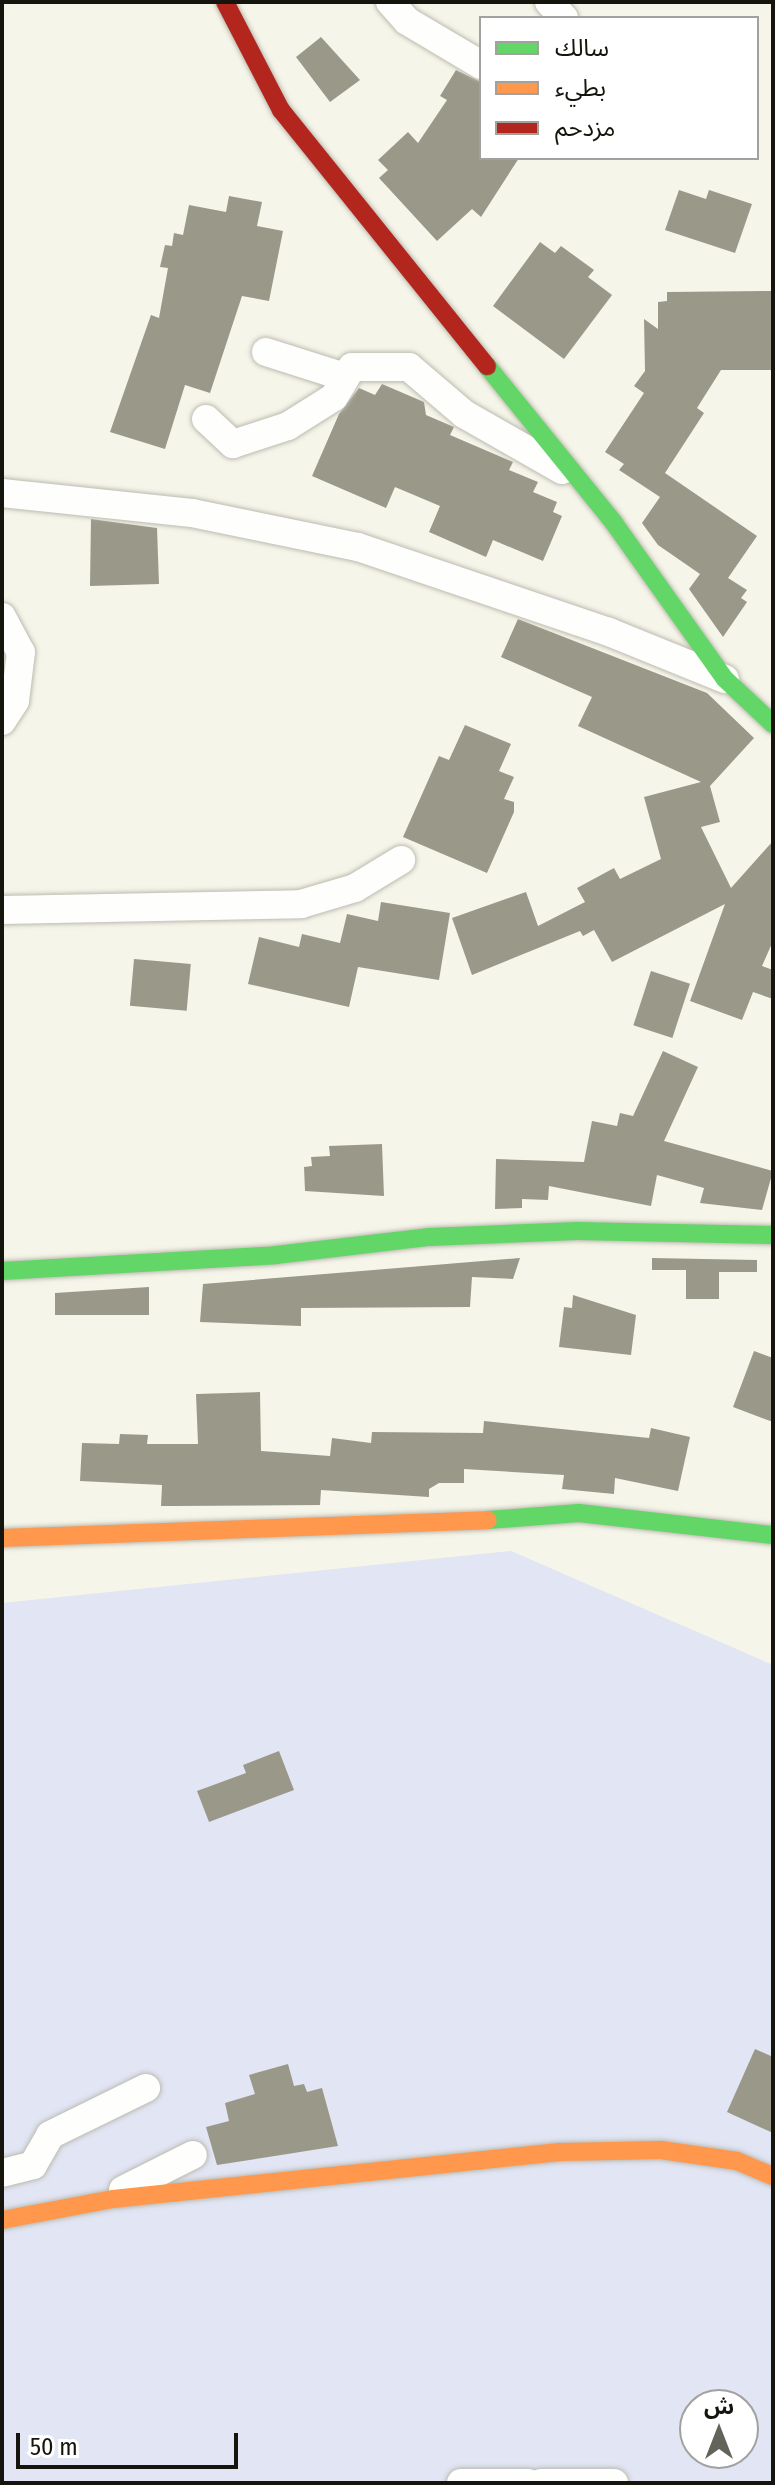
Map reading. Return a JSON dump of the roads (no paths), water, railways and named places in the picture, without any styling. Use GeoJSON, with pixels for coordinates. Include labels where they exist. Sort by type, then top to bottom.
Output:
{"type":"FeatureCollection","features":[{"type":"Feature","properties":{"kind":"street"},"geometry":{"type":"LineString","coordinates":[[225,2],[281,110],[580,480],[725,679],[773,724]]}},
{"type":"Feature","properties":{"kind":"street"},"geometry":{"type":"LineString","coordinates":[[390,2],[407,21],[479,64]]}},
{"type":"Feature","properties":{"kind":"street"},"geometry":{"type":"LineString","coordinates":[[266,352],[345,377]]}},
{"type":"Feature","properties":{"kind":"street"},"geometry":{"type":"LineString","coordinates":[[206,419],[233,444],[288,426],[334,397],[352,367],[409,367],[464,414],[580,480]]}},
{"type":"Feature","properties":{"kind":"street"},"geometry":{"type":"LineString","coordinates":[[2,493],[192,513],[358,547],[609,632],[725,679]]}},
{"type":"Feature","properties":{"kind":"street"},"geometry":{"type":"LineString","coordinates":[[2,617],[21,652],[15,701],[2,721]]}},
{"type":"Feature","properties":{"kind":"street"},"geometry":{"type":"LineString","coordinates":[[2,910],[301,904],[355,888],[401,860]]}},
{"type":"Feature","properties":{"kind":"street"},"geometry":{"type":"LineString","coordinates":[[2,1271],[276,1255],[430,1237],[577,1231],[773,1235]]}},
{"type":"Feature","properties":{"kind":"street"},"geometry":{"type":"LineString","coordinates":[[2,1538],[132,1529],[394,1528],[579,1513],[773,1535]]}},
{"type":"Feature","properties":{"kind":"street"},"geometry":{"type":"LineString","coordinates":[[2,2173],[33,2165],[50,2135],[146,2088]]}},
{"type":"Feature","properties":{"kind":"street"},"geometry":{"type":"LineString","coordinates":[[2,2220],[101,2201],[560,2152],[661,2150],[737,2161],[773,2176]]}},
{"type":"Feature","properties":{"kind":"street"},"geometry":{"type":"LineString","coordinates":[[101,2201],[193,2155]]}},
{"type":"Feature","properties":{"kind":"street"},"geometry":{"type":"LineString","coordinates":[[461,2483],[528,2483]]}},
{"type":"Feature","properties":{"kind":"street"},"geometry":{"type":"LineString","coordinates":[[541,2483],[614,2483]]}}]}
